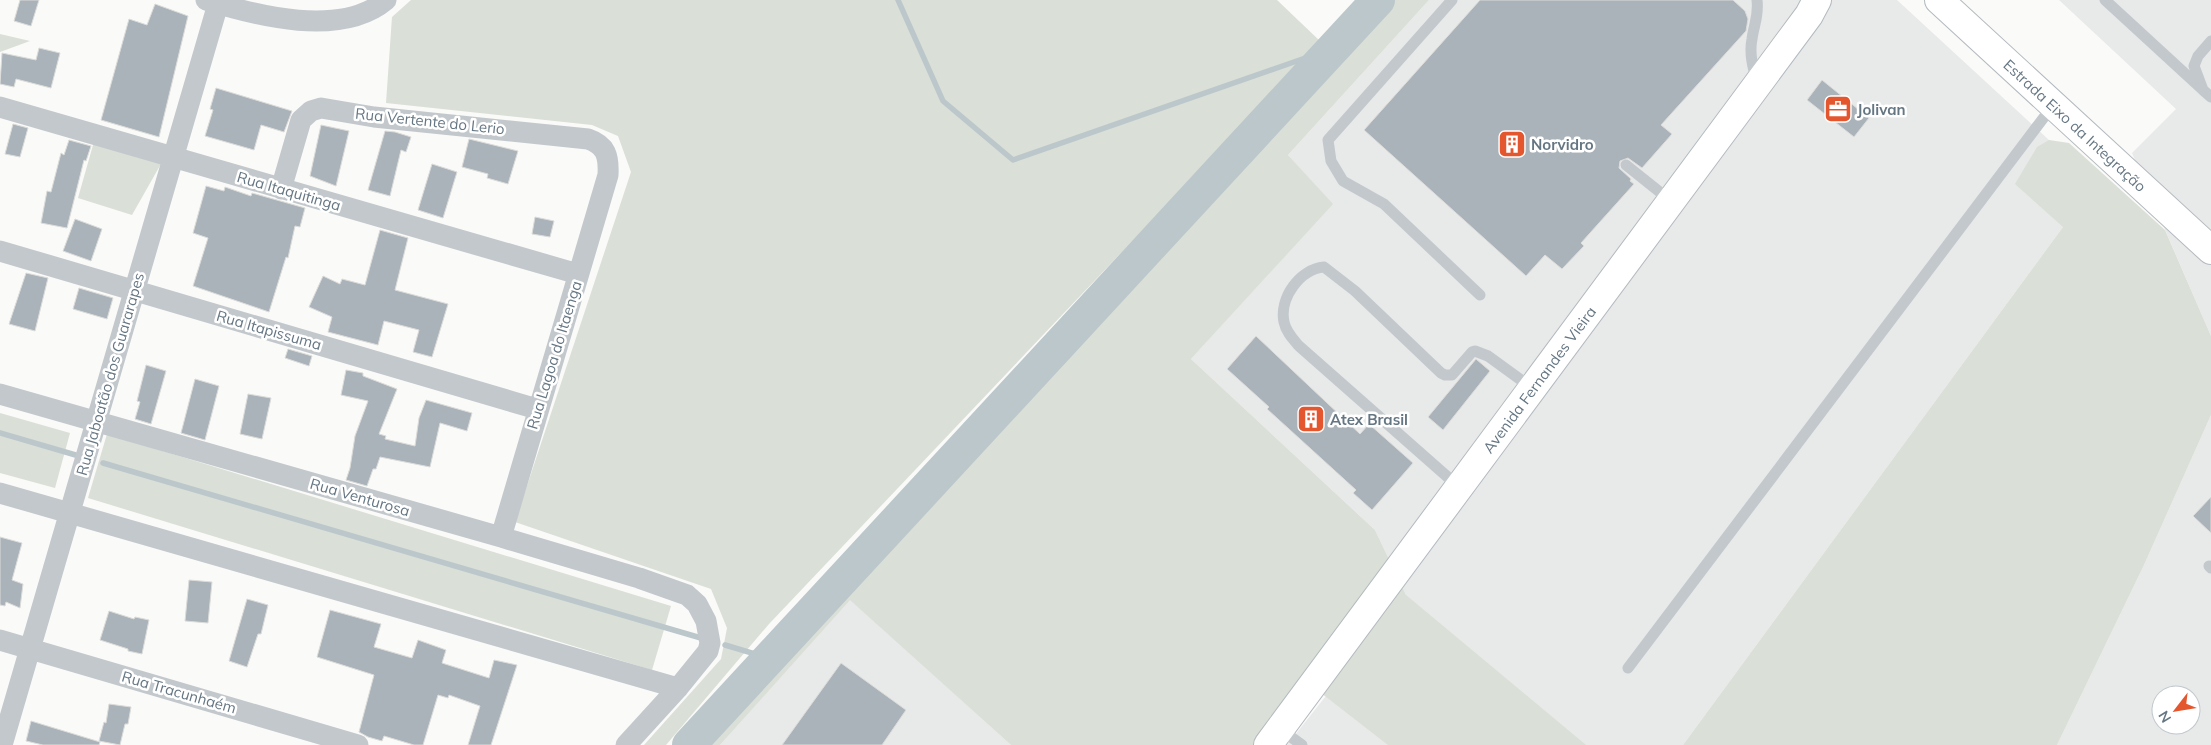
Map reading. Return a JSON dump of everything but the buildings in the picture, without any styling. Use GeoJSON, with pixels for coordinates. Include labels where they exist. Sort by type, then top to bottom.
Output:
{"type":"FeatureCollection","features":[{"type":"Feature","properties":{"kind":"main road","name":"Estrada Eixo da Integração"},"geometry":{"type":"LineString","coordinates":[[1939,0],[2211,250]]}},
{"type":"Feature","properties":{"kind":"main road","name":"Avenida Fernandes Vieira"},"geometry":{"type":"LineString","coordinates":[[1274,737],[1757,84],[1819,5]]}},
{"type":"Feature","properties":{"kind":"street"},"geometry":{"type":"LineString","coordinates":[[211,2],[248,5],[287,19],[322,22],[342,20],[358,15],[386,0]]}},
{"type":"Feature","properties":{"kind":"street","name":"Rua Jaboatão dos Guararapes"},"geometry":{"type":"LineString","coordinates":[[2,745],[173,157],[211,2]]}},
{"type":"Feature","properties":{"kind":"street","name":"Rua Itaquitinga"},"geometry":{"type":"LineString","coordinates":[[0,107],[578,274]]}},
{"type":"Feature","properties":{"kind":"street","name":"Rua Vertente do Lerio"},"geometry":{"type":"LineString","coordinates":[[281,189],[301,120],[311,111],[321,108],[374,117],[588,139],[597,142],[604,148],[609,160],[608,175]]}},
{"type":"Feature","properties":{"kind":"street","name":"Rua Lagoa do Itaenga"},"geometry":{"type":"LineString","coordinates":[[501,536],[537,409],[608,175]]}},
{"type":"Feature","properties":{"kind":"street","name":"Rua Itapissuma"},"geometry":{"type":"LineString","coordinates":[[0,251],[537,409]]}},
{"type":"Feature","properties":{"kind":"street","name":"Rua Venturosa"},"geometry":{"type":"LineString","coordinates":[[0,394],[501,536],[640,578],[687,595],[697,604],[706,621],[710,643],[708,651],[678,688]]}},
{"type":"Feature","properties":{"kind":"street"},"geometry":{"type":"LineString","coordinates":[[0,493],[678,688],[626,745]]}},
{"type":"Feature","properties":{"kind":"street","name":"Rua Tracunhaém"},"geometry":{"type":"LineString","coordinates":[[0,640],[358,745]]}},
{"type":"Feature","properties":{"kind":"lane"},"geometry":{"type":"LineString","coordinates":[[1452,0],[1328,140],[1331,161],[1343,181],[1384,204],[1480,295]]}},
{"type":"Feature","properties":{"kind":"lane"},"geometry":{"type":"LineString","coordinates":[[1757,0],[1758,18],[1751,40],[1751,61],[1757,84]]}},
{"type":"Feature","properties":{"kind":"lane"},"geometry":{"type":"LineString","coordinates":[[2105,0],[2207,93]]}},
{"type":"Feature","properties":{"kind":"lane"},"geometry":{"type":"LineString","coordinates":[[2207,93],[2194,66],[2198,56],[2211,41]]}},
{"type":"Feature","properties":{"kind":"lane"},"geometry":{"type":"LineString","coordinates":[[1628,668],[2054,104]]}},
{"type":"Feature","properties":{"kind":"lane"},"geometry":{"type":"LineString","coordinates":[[1626,165],[1671,201]]}},
{"type":"Feature","properties":{"kind":"lane"},"geometry":{"type":"LineString","coordinates":[[1459,487],[1298,346],[1288,332],[1284,322],[1285,300],[1292,288],[1308,273],[1324,266],[1355,291],[1441,373],[1452,375],[1472,352],[1476,350],[1488,356],[1532,388]]}},
{"type":"Feature","properties":{"kind":"lane"},"geometry":{"type":"LineString","coordinates":[[1274,737],[1302,745]]}},
{"type":"Feature","properties":{"kind":"shaded area"},"geometry":{"type":"Polygon","coordinates":[[[411,0],[1277,0],[1321,42],[769,624],[666,745],[644,745],[721,659],[727,628],[711,589],[515,522],[631,172],[618,136],[592,125],[386,103],[392,17],[411,0]]]}},
{"type":"Feature","properties":{"kind":"shaded area"},"geometry":{"type":"Polygon","coordinates":[[[1378,0],[1429,0],[1288,155],[1333,204],[1191,359],[1375,530],[1406,595],[1586,745],[1388,745],[1312,686],[1268,745],[1011,745],[850,600],[720,745],[688,745],[1378,0]]]}},
{"type":"Feature","properties":{"kind":"shaded area"},"geometry":{"type":"Polygon","coordinates":[[[1429,0],[1897,0],[2049,140],[2063,227],[1683,745],[1287,745],[1406,595],[1375,530],[1191,359],[1332,204],[1288,155],[1429,0]]]}},
{"type":"Feature","properties":{"kind":"shaded area"},"geometry":{"type":"Polygon","coordinates":[[[2059,0],[2211,0],[2211,336],[2132,153],[2176,109],[2059,0]]]}},
{"type":"Feature","properties":{"kind":"shaded area"},"geometry":{"type":"Polygon","coordinates":[[[0,34],[30,41],[0,52],[0,34]]]}},
{"type":"Feature","properties":{"kind":"shaded area"},"geometry":{"type":"Polygon","coordinates":[[[95,138],[162,162],[132,215],[78,198],[95,138]]]}},
{"type":"Feature","properties":{"kind":"shaded area"},"geometry":{"type":"Polygon","coordinates":[[[2049,140],[2069,143],[2165,230],[2211,336],[2211,415],[2144,565],[2057,745],[1683,745],[2063,227],[2015,184],[2037,147],[2049,140]]]}},
{"type":"Feature","properties":{"kind":"shaded area"},"geometry":{"type":"Polygon","coordinates":[[[0,413],[70,433],[55,488],[0,473],[0,413]]]}},
{"type":"Feature","properties":{"kind":"shaded area"},"geometry":{"type":"Polygon","coordinates":[[[2211,415],[2211,745],[2057,745],[2144,565],[2211,415]]]}},
{"type":"Feature","properties":{"kind":"shaded area"},"geometry":{"type":"Polygon","coordinates":[[[107,434],[671,606],[652,670],[88,498],[107,434]]]}},
{"type":"Feature","properties":{"kind":"shaded area"},"geometry":{"type":"Polygon","coordinates":[[[850,599],[1011,745],[720,745],[850,599]]]}},
{"type":"Feature","properties":{"kind":"waterway"},"geometry":{"type":"LineString","coordinates":[[898,0],[943,101],[1013,160],[1334,48]]}},
{"type":"Feature","properties":{"kind":"waterway"},"geometry":{"type":"LineString","coordinates":[[689,745],[1378,0]]}},
{"type":"Feature","properties":{"kind":"waterway"},"geometry":{"type":"LineString","coordinates":[[0,433],[79,456]]}},
{"type":"Feature","properties":{"kind":"waterway"},"geometry":{"type":"LineString","coordinates":[[103,463],[701,638]]}},
{"type":"Feature","properties":{"kind":"waterway"},"geometry":{"type":"LineString","coordinates":[[725,645],[769,658]]}},
{"type":"Feature","properties":{"kind":"place","name":"Jolivan"},"geometry":{"type":"Point","coordinates":[1838,109]}},
{"type":"Feature","properties":{"kind":"place","name":"Norvidro"},"geometry":{"type":"Point","coordinates":[1512,144]}},
{"type":"Feature","properties":{"kind":"place","name":"Atex Brasil"},"geometry":{"type":"Point","coordinates":[1311,419]}}]}
